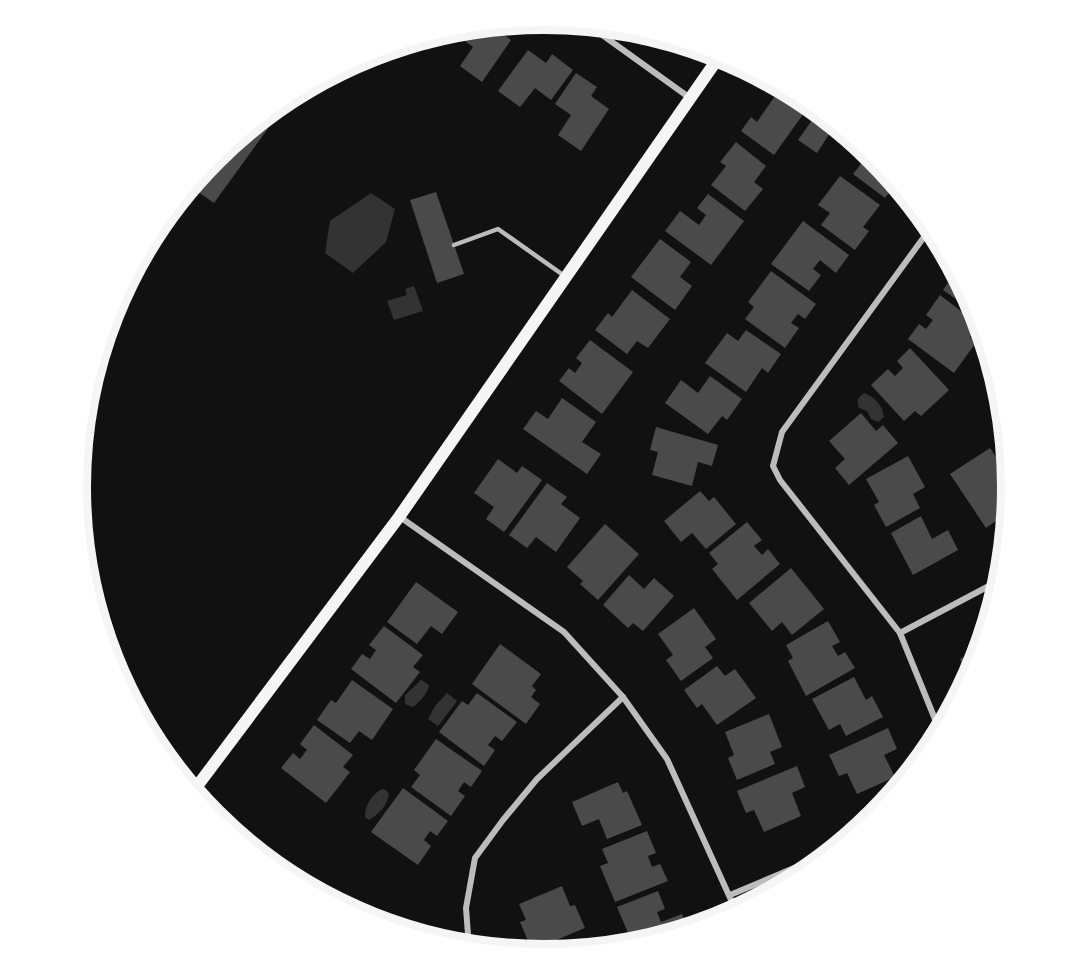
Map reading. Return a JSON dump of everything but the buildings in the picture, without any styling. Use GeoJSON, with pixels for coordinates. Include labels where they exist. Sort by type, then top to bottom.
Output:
{"type":"FeatureCollection","features":[{"type":"Feature","properties":{"kind":"main road"},"geometry":{"type":"LineString","coordinates":[[198,785],[399,516],[715,63]]}},
{"type":"Feature","properties":{"kind":"street"},"geometry":{"type":"LineString","coordinates":[[600,34],[690,98]]}},
{"type":"Feature","properties":{"kind":"street"},"geometry":{"type":"LineString","coordinates":[[926,234],[782,432],[773,466],[780,480],[900,633],[936,724]]}},
{"type":"Feature","properties":{"kind":"street"},"geometry":{"type":"LineString","coordinates":[[399,516],[564,632],[623,697],[667,759],[733,904]]}},
{"type":"Feature","properties":{"kind":"street"},"geometry":{"type":"LineString","coordinates":[[900,633],[991,585]]}},
{"type":"Feature","properties":{"kind":"street"},"geometry":{"type":"LineString","coordinates":[[468,938],[466,908],[475,858],[537,779],[623,697]]}},
{"type":"Feature","properties":{"kind":"street"},"geometry":{"type":"LineString","coordinates":[[730,895],[805,863]]}},
{"type":"Feature","properties":{"kind":"lane"},"geometry":{"type":"LineString","coordinates":[[454,245],[498,230],[566,277]]}},
{"type":"Feature","properties":{"kind":"shaded area"},"geometry":{"type":"Polygon","coordinates":[[[371,193],[395,209],[386,242],[353,273],[325,253],[330,221],[371,193]]]}},
{"type":"Feature","properties":{"kind":"shaded area"},"geometry":{"type":"Polygon","coordinates":[[[414,286],[423,311],[394,320],[387,301],[407,295],[405,289],[414,286]]]}},
{"type":"Feature","properties":{"kind":"shaded area"},"geometry":{"type":"Polygon","coordinates":[[[864,393],[874,399],[882,409],[884,417],[878,422],[871,419],[867,411],[859,408],[858,399],[864,393]]]}},
{"type":"Feature","properties":{"kind":"shaded area"},"geometry":{"type":"Polygon","coordinates":[[[421,680],[429,685],[426,694],[413,707],[405,704],[405,695],[421,680]]]}},
{"type":"Feature","properties":{"kind":"shaded area"},"geometry":{"type":"Polygon","coordinates":[[[447,693],[457,701],[438,726],[428,719],[435,706],[447,693]]]}},
{"type":"Feature","properties":{"kind":"shaded area"},"geometry":{"type":"Polygon","coordinates":[[[382,789],[389,794],[386,802],[369,820],[365,817],[367,804],[382,789]]]}}]}
